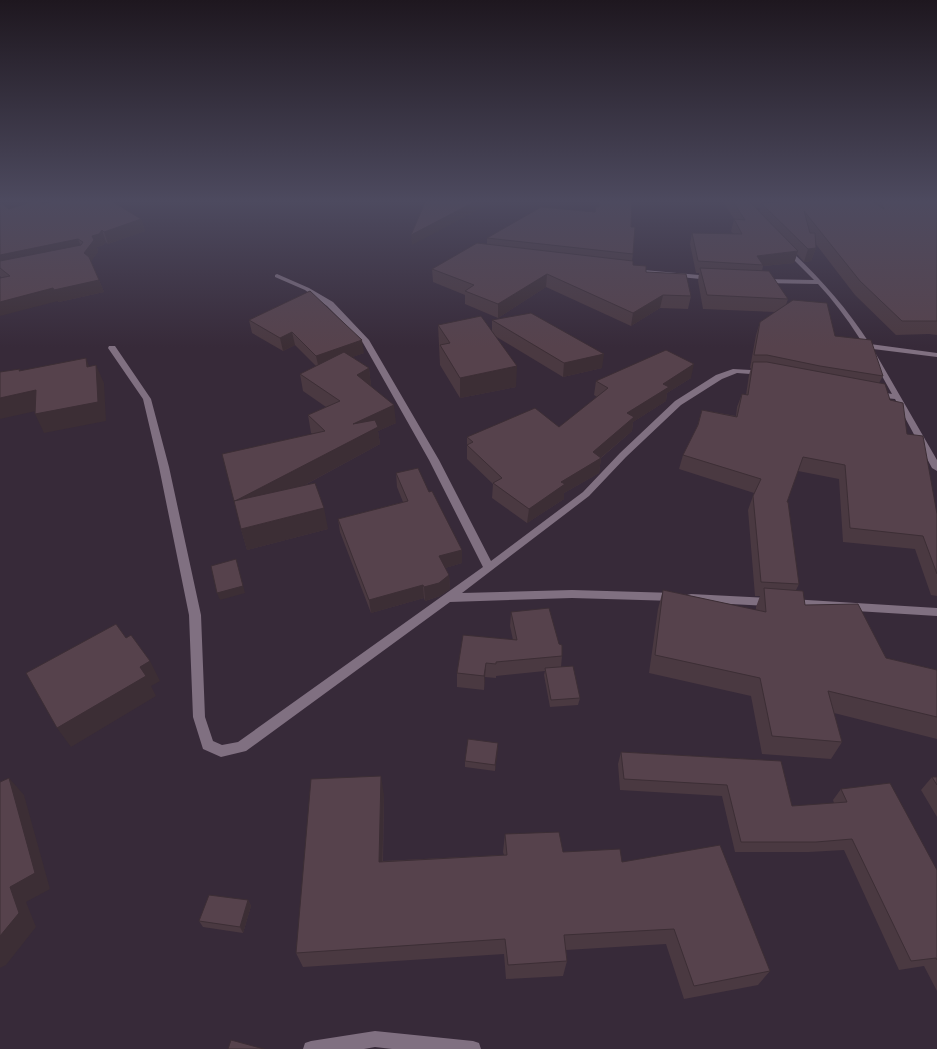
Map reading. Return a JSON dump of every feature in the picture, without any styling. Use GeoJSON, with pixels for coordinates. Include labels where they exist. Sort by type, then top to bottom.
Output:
{"type":"FeatureCollection","features":[{"type":"Feature","properties":{"kind":"street"},"geometry":{"type":"LineString","coordinates":[[786,249],[820,282],[847,314],[868,346],[937,468]]}},
{"type":"Feature","properties":{"kind":"street"},"geometry":{"type":"LineString","coordinates":[[626,270],[717,278]]}},
{"type":"Feature","properties":{"kind":"street"},"geometry":{"type":"LineString","coordinates":[[277,276],[308,289],[330,304],[366,342],[434,460],[489,568]]}},
{"type":"Feature","properties":{"kind":"street"},"geometry":{"type":"LineString","coordinates":[[755,280],[820,282]]}},
{"type":"Feature","properties":{"kind":"street"},"geometry":{"type":"LineString","coordinates":[[868,346],[937,355]]}},
{"type":"Feature","properties":{"kind":"street"},"geometry":{"type":"LineString","coordinates":[[112,348],[146,399],[164,467],[195,615],[199,717],[208,745],[220,751],[241,747],[489,568],[586,494],[623,455],[678,403],[719,377],[736,371],[770,374]]}},
{"type":"Feature","properties":{"kind":"street"},"geometry":{"type":"LineString","coordinates":[[867,392],[897,397]]}},
{"type":"Feature","properties":{"kind":"street"},"geometry":{"type":"LineString","coordinates":[[447,598],[572,594],[638,595],[937,612]]}},
{"type":"Feature","properties":{"kind":"street"},"geometry":{"type":"LineString","coordinates":[[311,1049],[375,1039],[473,1049]]}},
{"type":"Feature","properties":{"kind":"building"},"geometry":{"type":"Polygon","coordinates":[[[0,249],[29,249],[0,255],[0,249]]]}},
{"type":"Feature","properties":{"kind":"building"},"geometry":{"type":"Polygon","coordinates":[[[61,249],[87,249],[84,253],[89,257],[99,280],[54,290],[53,288],[0,302],[0,278],[10,276],[0,268],[0,261],[61,249]]]}},
{"type":"Feature","properties":{"kind":"building"},"geometry":{"type":"Polygon","coordinates":[[[467,249],[529,249],[633,261],[633,265],[646,266],[646,272],[686,274],[691,296],[663,295],[633,313],[547,274],[498,304],[465,291],[474,285],[432,269],[467,249]]]}},
{"type":"Feature","properties":{"kind":"building"},"geometry":{"type":"Polygon","coordinates":[[[587,249],[633,249],[633,254],[587,249]]]}},
{"type":"Feature","properties":{"kind":"building"},"geometry":{"type":"Polygon","coordinates":[[[695,249],[796,249],[798,251],[757,256],[763,265],[698,261],[695,249]]]}},
{"type":"Feature","properties":{"kind":"building"},"geometry":{"type":"Polygon","coordinates":[[[834,249],[937,249],[937,321],[902,321],[860,281],[834,249]]]}},
{"type":"Feature","properties":{"kind":"building"},"geometry":{"type":"Polygon","coordinates":[[[700,268],[769,271],[788,299],[707,295],[700,268]]]}},
{"type":"Feature","properties":{"kind":"building"},"geometry":{"type":"Polygon","coordinates":[[[310,291],[362,340],[316,356],[292,332],[280,338],[249,320],[310,291]]]}},
{"type":"Feature","properties":{"kind":"building"},"geometry":{"type":"Polygon","coordinates":[[[793,300],[827,303],[835,336],[871,340],[883,376],[820,366],[767,355],[754,355],[760,322],[793,300]]]}},
{"type":"Feature","properties":{"kind":"building"},"geometry":{"type":"Polygon","coordinates":[[[531,313],[604,354],[564,363],[492,320],[531,313]]]}},
{"type":"Feature","properties":{"kind":"building"},"geometry":{"type":"Polygon","coordinates":[[[481,316],[517,366],[460,378],[440,345],[450,343],[438,325],[481,316]]]}},
{"type":"Feature","properties":{"kind":"building"},"geometry":{"type":"Polygon","coordinates":[[[666,350],[694,364],[663,384],[669,387],[627,413],[634,417],[593,452],[601,458],[561,482],[565,484],[529,509],[493,483],[502,478],[467,445],[473,442],[467,437],[535,408],[559,427],[608,388],[596,381],[666,350]]]}},
{"type":"Feature","properties":{"kind":"building"},"geometry":{"type":"Polygon","coordinates":[[[344,352],[369,368],[357,375],[394,405],[353,424],[375,420],[378,427],[234,501],[222,454],[325,431],[308,415],[340,401],[300,374],[344,352]]]}},
{"type":"Feature","properties":{"kind":"building"},"geometry":{"type":"Polygon","coordinates":[[[86,358],[87,367],[96,365],[98,402],[35,414],[36,390],[0,398],[0,372],[20,369],[19,371],[86,358]]]}},
{"type":"Feature","properties":{"kind":"building"},"geometry":{"type":"Polygon","coordinates":[[[753,362],[767,362],[885,384],[890,400],[903,403],[907,434],[923,436],[937,514],[937,574],[923,536],[850,528],[845,465],[803,457],[787,502],[799,584],[761,582],[753,496],[761,479],[683,455],[698,425],[702,410],[737,417],[742,394],[748,395],[753,362]]]}},
{"type":"Feature","properties":{"kind":"building"},"geometry":{"type":"Polygon","coordinates":[[[418,468],[429,492],[432,491],[462,550],[439,556],[449,575],[439,583],[424,587],[423,585],[369,600],[338,519],[408,501],[396,473],[418,468]]]}},
{"type":"Feature","properties":{"kind":"building"},"geometry":{"type":"Polygon","coordinates":[[[315,483],[324,508],[241,529],[234,501],[315,483]]]}},
{"type":"Feature","properties":{"kind":"building"},"geometry":{"type":"Polygon","coordinates":[[[236,559],[243,586],[217,593],[211,566],[236,559]]]}},
{"type":"Feature","properties":{"kind":"building"},"geometry":{"type":"Polygon","coordinates":[[[764,588],[803,591],[805,605],[858,604],[886,658],[937,670],[937,717],[828,691],[842,742],[772,736],[760,678],[655,655],[663,590],[766,612],[764,588]]]}},
{"type":"Feature","properties":{"kind":"building"},"geometry":{"type":"Polygon","coordinates":[[[549,608],[559,644],[562,645],[562,656],[496,662],[496,664],[486,663],[484,676],[457,673],[463,635],[517,640],[511,612],[549,608]]]}},
{"type":"Feature","properties":{"kind":"building"},"geometry":{"type":"Polygon","coordinates":[[[116,624],[126,638],[131,635],[150,661],[140,667],[146,676],[57,728],[26,673],[116,624]]]}},
{"type":"Feature","properties":{"kind":"building"},"geometry":{"type":"Polygon","coordinates":[[[573,666],[580,698],[551,700],[545,668],[573,666]]]}},
{"type":"Feature","properties":{"kind":"building"},"geometry":{"type":"Polygon","coordinates":[[[468,739],[498,743],[495,765],[465,761],[468,739]]]}},
{"type":"Feature","properties":{"kind":"building"},"geometry":{"type":"Polygon","coordinates":[[[621,752],[781,761],[792,806],[847,802],[841,789],[890,783],[937,870],[937,960],[936,958],[911,961],[852,839],[816,842],[741,842],[727,785],[624,779],[621,752]]]}},
{"type":"Feature","properties":{"kind":"building"},"geometry":{"type":"Polygon","coordinates":[[[381,776],[379,862],[507,855],[505,834],[559,832],[563,852],[620,849],[622,862],[720,845],[770,971],[694,986],[674,929],[564,935],[567,961],[508,965],[505,939],[296,953],[311,779],[381,776]]]}},
{"type":"Feature","properties":{"kind":"building"},"geometry":{"type":"Polygon","coordinates":[[[932,777],[937,777],[937,785],[932,777]]]}},
{"type":"Feature","properties":{"kind":"building"},"geometry":{"type":"Polygon","coordinates":[[[9,778],[35,873],[10,887],[19,913],[0,936],[0,782],[9,778]]]}},
{"type":"Feature","properties":{"kind":"building"},"geometry":{"type":"Polygon","coordinates":[[[209,895],[248,900],[240,927],[199,921],[209,895]]]}},
{"type":"Feature","properties":{"kind":"building"},"geometry":{"type":"Polygon","coordinates":[[[231,1040],[264,1049],[228,1049],[231,1040]]]}}]}
